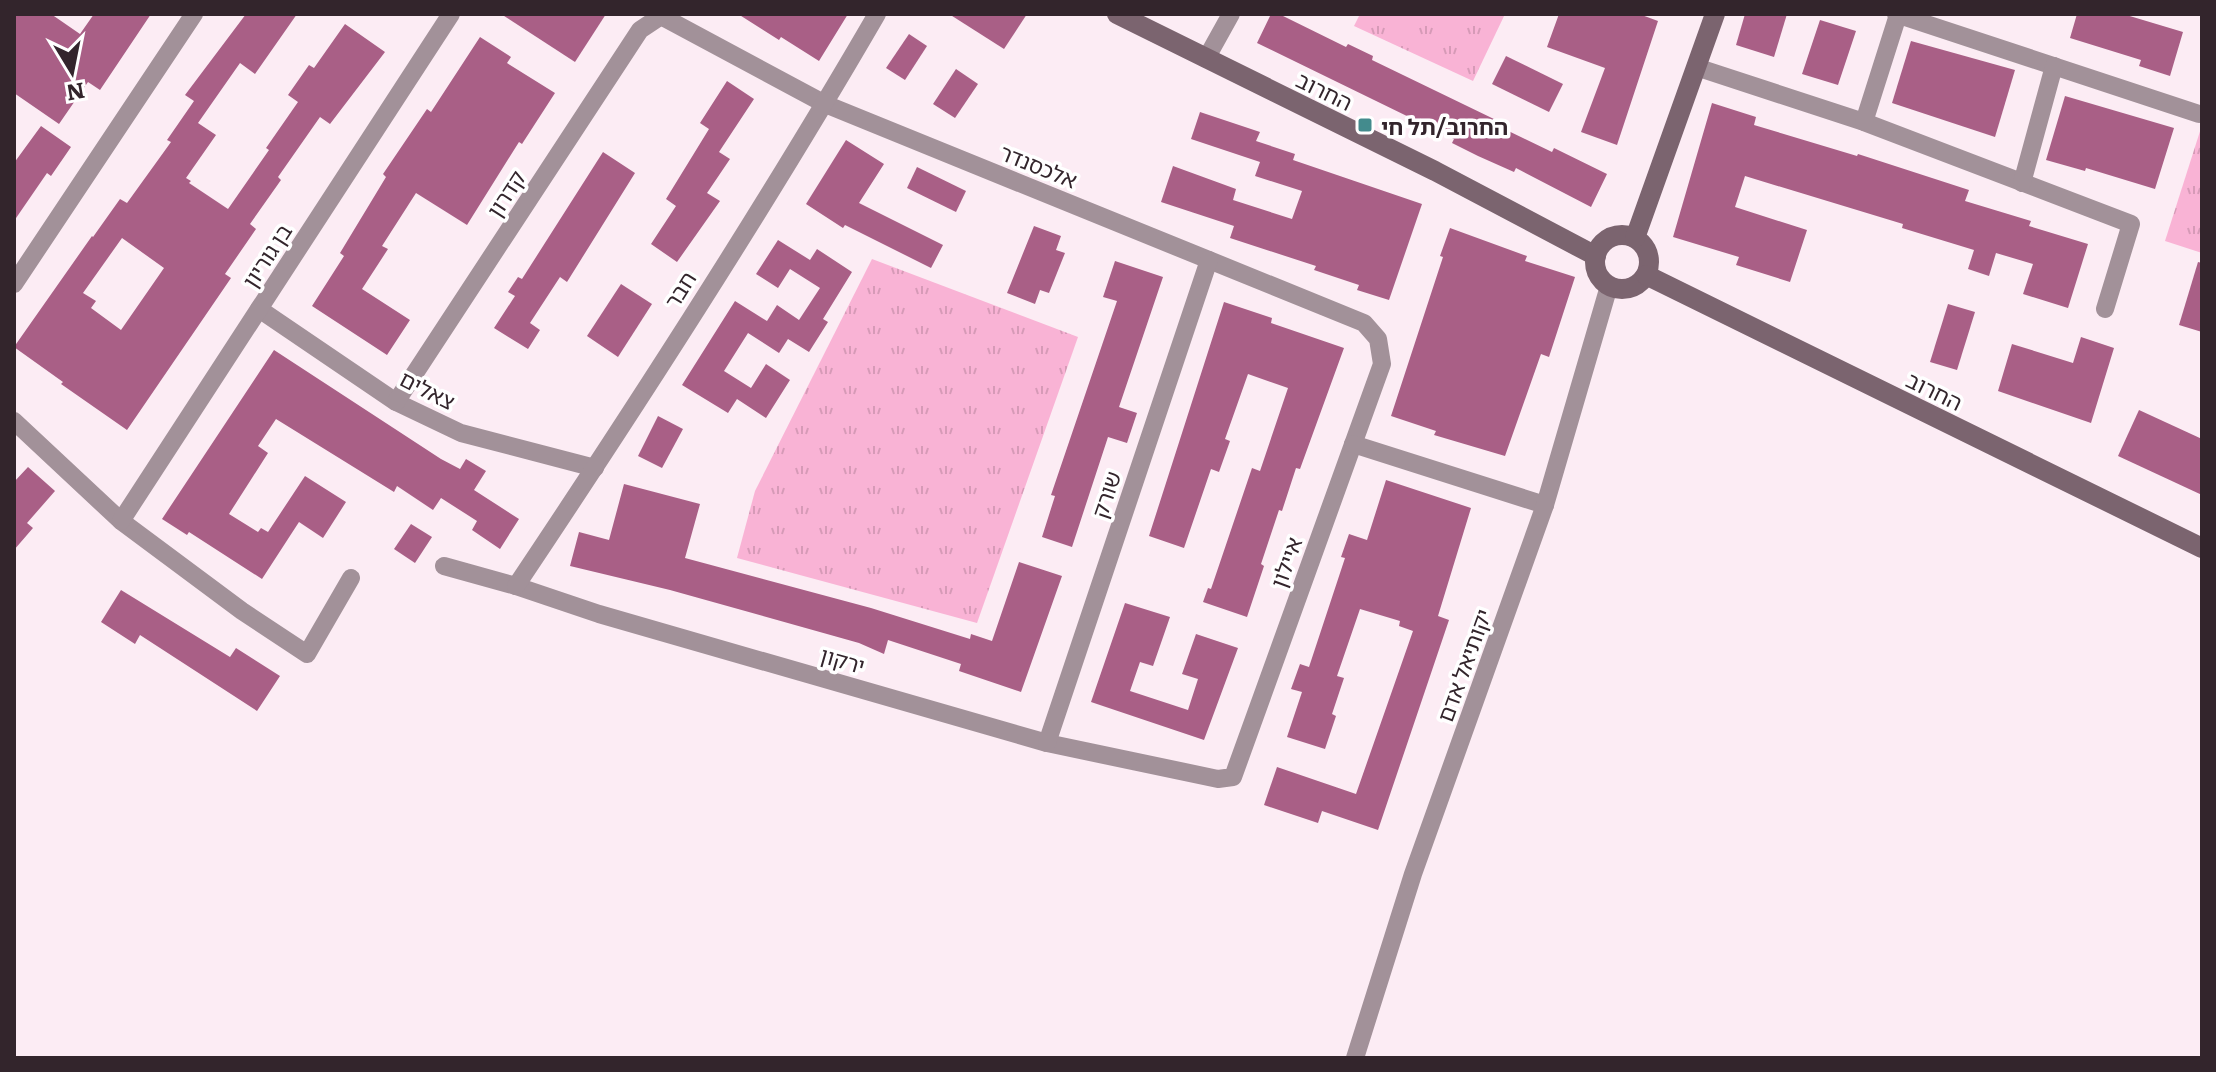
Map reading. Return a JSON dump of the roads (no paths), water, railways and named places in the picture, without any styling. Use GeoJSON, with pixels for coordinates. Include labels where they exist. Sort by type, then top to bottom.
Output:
{"type":"FeatureCollection","features":[{"type":"Feature","properties":{"kind":"street"},"geometry":{"type":"LineString","coordinates":[[14,284],[194,14]]}},
{"type":"Feature","properties":{"kind":"street","name":"בן גוריון"},"geometry":{"type":"LineString","coordinates":[[121,521],[451,14]]}},
{"type":"Feature","properties":{"kind":"street","name":"חבר"},"geometry":{"type":"LineString","coordinates":[[516,586],[595,468],[825,104],[877,14]]}},
{"type":"Feature","properties":{"kind":"street","name":"החרוב"},"geometry":{"type":"LineString","coordinates":[[1117,14],[1435,171],[1596,256]]}},
{"type":"Feature","properties":{"kind":"street"},"geometry":{"type":"LineString","coordinates":[[1206,59],[1231,14]]}},
{"type":"Feature","properties":{"kind":"street"},"geometry":{"type":"LineString","coordinates":[[1635,238],[1715,14]]}},
{"type":"Feature","properties":{"kind":"street"},"geometry":{"type":"LineString","coordinates":[[1864,122],[1897,14],[2199,114]]}},
{"type":"Feature","properties":{"kind":"street","name":"אלכסנדר"},"geometry":{"type":"LineString","coordinates":[[661,16],[825,104],[1364,323],[1378,339],[1382,364]]}},
{"type":"Feature","properties":{"kind":"street","name":"קדרון"},"geometry":{"type":"LineString","coordinates":[[396,402],[640,30],[661,16]]}},
{"type":"Feature","properties":{"kind":"street"},"geometry":{"type":"LineString","coordinates":[[2022,183],[2054,66]]}},
{"type":"Feature","properties":{"kind":"street"},"geometry":{"type":"LineString","coordinates":[[1696,67],[1864,122],[2131,224],[2105,309]]}},
{"type":"Feature","properties":{"kind":"street"},"geometry":{"type":"LineString","coordinates":[[1614,236],[1635,238],[1648,255],[1646,275],[1630,288],[1609,286],[1596,270],[1596,256],[1602,244],[1614,236]]}},
{"type":"Feature","properties":{"kind":"street","name":"שורק"},"geometry":{"type":"LineString","coordinates":[[1047,743],[1209,260]]}},
{"type":"Feature","properties":{"kind":"street","name":"החרוב"},"geometry":{"type":"LineString","coordinates":[[1646,275],[2202,548]]}},
{"type":"Feature","properties":{"kind":"street","name":"יקותיאל אדם"},"geometry":{"type":"LineString","coordinates":[[1355,1058],[1413,874],[1545,505],[1609,286]]}},
{"type":"Feature","properties":{"kind":"street","name":"צאלים"},"geometry":{"type":"LineString","coordinates":[[259,309],[396,402],[461,433],[595,468]]}},
{"type":"Feature","properties":{"kind":"street","name":"איילון"},"geometry":{"type":"LineString","coordinates":[[1233,777],[1382,364]]}},
{"type":"Feature","properties":{"kind":"street"},"geometry":{"type":"LineString","coordinates":[[14,421],[121,521],[242,611],[307,654],[351,578]]}},
{"type":"Feature","properties":{"kind":"street"},"geometry":{"type":"LineString","coordinates":[[1353,444],[1545,505]]}},
{"type":"Feature","properties":{"kind":"street","name":"ירקון"},"geometry":{"type":"LineString","coordinates":[[444,566],[1047,743],[1218,779],[1233,777]]}},
{"type":"Feature","properties":{"kind":"place","name":"החרוב/תל חי"},"geometry":{"type":"Point","coordinates":[1365,125]}}]}
